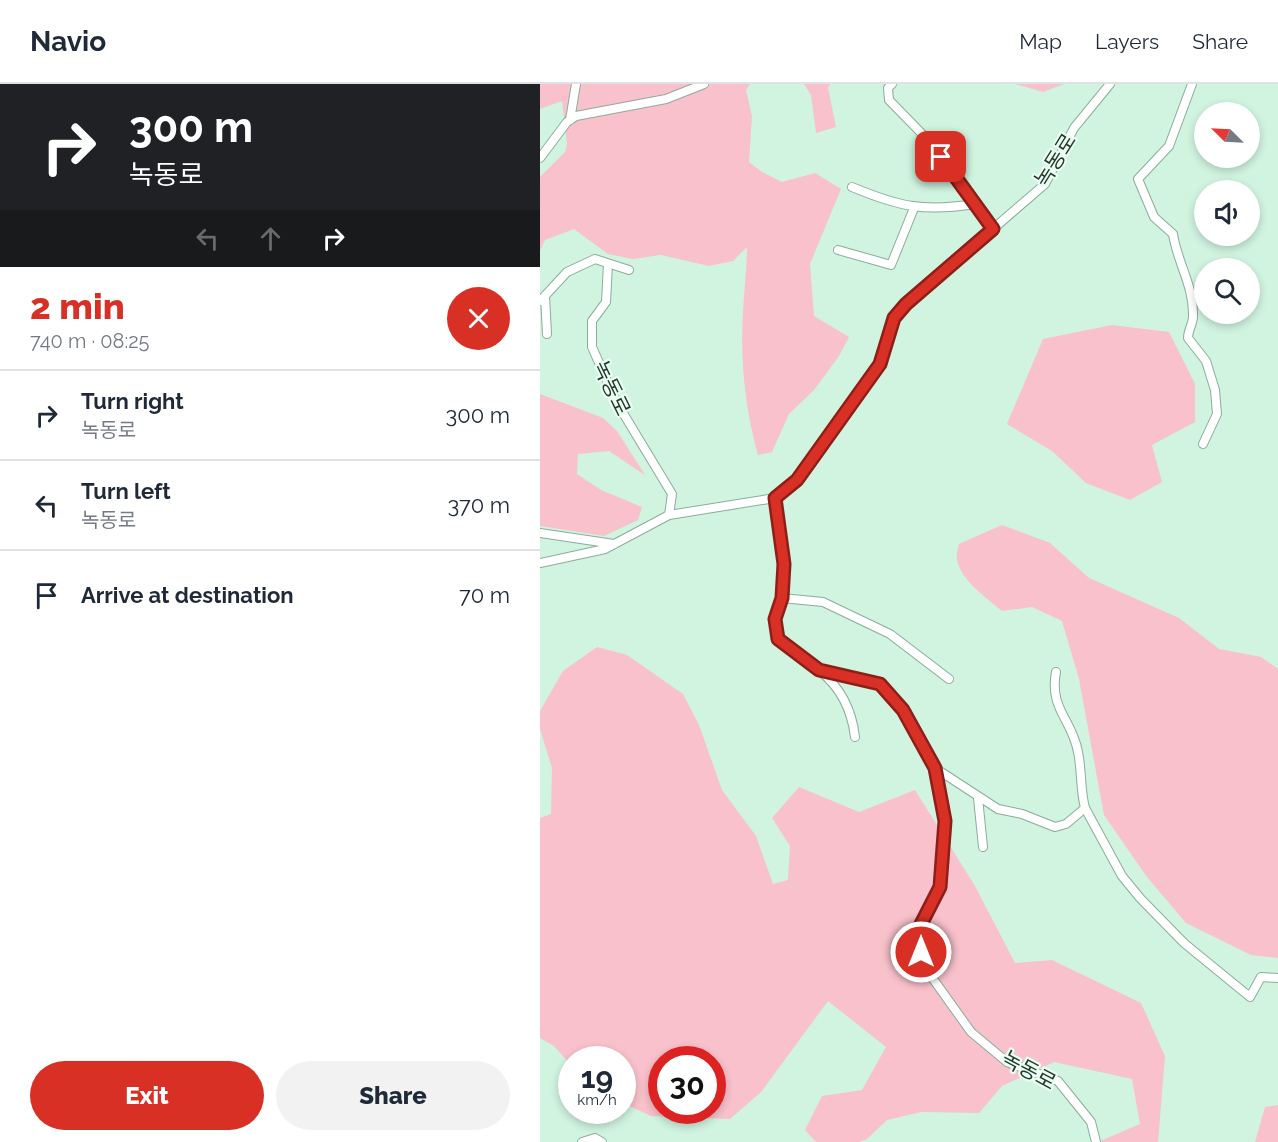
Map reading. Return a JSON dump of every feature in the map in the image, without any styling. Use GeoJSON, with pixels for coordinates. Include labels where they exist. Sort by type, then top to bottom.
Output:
{"type":"FeatureCollection","features":[{"type":"Feature","properties":{"kind":"street"},"geometry":{"type":"LineString","coordinates":[[570,120],[576,84]]}},
{"type":"Feature","properties":{"kind":"street"},"geometry":{"type":"LineString","coordinates":[[540,158],[570,120],[576,116],[666,99],[704,84]]}},
{"type":"Feature","properties":{"kind":"street"},"geometry":{"type":"LineString","coordinates":[[892,84],[888,87],[889,100],[929,141],[993,229]]}},
{"type":"Feature","properties":{"kind":"street","name":"녹동로"},"geometry":{"type":"LineString","coordinates":[[855,737],[853,721],[846,703],[829,678],[778,639],[775,619],[782,598],[784,564],[775,498],[797,480],[880,364],[894,318],[906,304],[1045,184],[1074,128],[1110,84]]}},
{"type":"Feature","properties":{"kind":"street"},"geometry":{"type":"LineString","coordinates":[[1192,84],[1169,146],[1138,180],[1154,218],[1173,234],[1175,249],[1186,272],[1193,316],[1188,338],[1206,361],[1215,390],[1216,414],[1203,444]]}},
{"type":"Feature","properties":{"kind":"street"},"geometry":{"type":"LineString","coordinates":[[852,187],[890,203],[914,208],[950,208],[975,204]]}},
{"type":"Feature","properties":{"kind":"street"},"geometry":{"type":"LineString","coordinates":[[838,250],[891,265],[914,208]]}},
{"type":"Feature","properties":{"kind":"street"},"geometry":{"type":"LineString","coordinates":[[548,334],[542,299],[567,272],[595,259],[629,270]]}},
{"type":"Feature","properties":{"kind":"street","name":"녹동로"},"geometry":{"type":"LineString","coordinates":[[608,264],[606,302],[592,321],[592,347],[617,403],[672,494],[669,515]]}},
{"type":"Feature","properties":{"kind":"street"},"geometry":{"type":"LineString","coordinates":[[540,563],[615,544],[669,515],[775,498]]}},
{"type":"Feature","properties":{"kind":"street"},"geometry":{"type":"LineString","coordinates":[[540,532],[615,544]]}},
{"type":"Feature","properties":{"kind":"street"},"geometry":{"type":"LineString","coordinates":[[782,598],[823,602],[890,634],[949,679]]}},
{"type":"Feature","properties":{"kind":"street","name":"녹동로"},"geometry":{"type":"LineString","coordinates":[[819,670],[880,684],[903,710],[935,768],[945,821],[940,887],[916,934],[926,969],[970,1032],[1007,1062],[1058,1081],[1091,1122],[1096,1142]]}},
{"type":"Feature","properties":{"kind":"street"},"geometry":{"type":"LineString","coordinates":[[1056,672],[1054,685],[1058,708],[1073,733],[1079,753],[1079,789],[1085,808],[1122,876],[1184,944],[1250,997],[1261,977],[1278,978]]}},
{"type":"Feature","properties":{"kind":"street","name":"녹동로"},"geometry":{"type":"LineString","coordinates":[[935,768],[998,809],[1022,814],[1055,827],[1066,824],[1085,808]]}},
{"type":"Feature","properties":{"kind":"street"},"geometry":{"type":"LineString","coordinates":[[978,798],[983,847]]}},
{"type":"Feature","properties":{"kind":"street"},"geometry":{"type":"LineString","coordinates":[[582,1142],[596,1138],[602,1142]]}},
{"type":"Feature","properties":{"kind":"shaded area"},"geometry":{"type":"Polygon","coordinates":[[[540,84],[750,84],[746,90],[752,116],[749,162],[762,172],[782,182],[815,173],[841,189],[810,264],[814,316],[849,337],[839,356],[814,390],[789,414],[772,452],[758,455],[744,384],[742,330],[747,247],[733,261],[709,266],[661,255],[633,259],[608,254],[574,229],[545,240],[540,251],[540,177],[565,152],[567,144],[562,101],[540,109],[540,84]]]}},
{"type":"Feature","properties":{"kind":"shaded area"},"geometry":{"type":"Polygon","coordinates":[[[804,84],[830,84],[828,88],[836,127],[816,133],[811,95],[804,84]]]}},
{"type":"Feature","properties":{"kind":"shaded area"},"geometry":{"type":"Polygon","coordinates":[[[1015,84],[1064,84],[1043,92],[1015,84]]]}},
{"type":"Feature","properties":{"kind":"shaded area"},"geometry":{"type":"Polygon","coordinates":[[[1112,325],[1169,332],[1195,384],[1195,422],[1152,445],[1162,482],[1130,500],[1086,483],[1052,451],[1007,424],[1043,339],[1112,325]]]}},
{"type":"Feature","properties":{"kind":"shaded area"},"geometry":{"type":"Polygon","coordinates":[[[540,394],[603,418],[617,431],[645,475],[609,451],[578,454],[577,474],[601,490],[642,507],[638,520],[604,536],[540,526],[540,394]]]}},
{"type":"Feature","properties":{"kind":"shaded area"},"geometry":{"type":"Polygon","coordinates":[[[1002,525],[1050,543],[1089,578],[1179,618],[1219,649],[1261,657],[1278,669],[1278,958],[1251,955],[1186,923],[1147,877],[1104,815],[1079,679],[1062,621],[1032,607],[1002,611],[975,588],[959,567],[957,552],[959,544],[1002,525]]]}},
{"type":"Feature","properties":{"kind":"shaded area"},"geometry":{"type":"Polygon","coordinates":[[[597,647],[627,655],[683,694],[699,725],[722,790],[756,836],[773,884],[788,880],[790,846],[772,818],[799,787],[859,812],[915,790],[975,886],[1015,963],[1052,960],[1141,1003],[1165,1056],[1158,1142],[1098,1142],[1140,1124],[1132,1079],[1054,1062],[1002,1086],[979,1113],[921,1112],[887,1120],[867,1139],[859,1142],[816,1142],[805,1130],[822,1096],[862,1090],[886,1047],[828,1001],[761,1092],[730,1119],[726,1119],[726,1046],[648,1046],[648,1115],[636,1109],[636,1046],[558,1046],[558,1050],[540,1038],[540,818],[551,814],[552,768],[540,729],[540,711],[563,671],[597,647]]]}},
{"type":"Feature","properties":{"kind":"shaded area"},"geometry":{"type":"Polygon","coordinates":[[[1278,1105],[1278,1142],[1255,1142],[1265,1107],[1278,1105]]]}},
{"type":"Feature","properties":{"kind":"route"},"geometry":{"type":"LineString","coordinates":[[921,952],[916,934],[940,887],[945,821],[935,768],[903,710],[880,684],[819,670],[778,639],[775,619],[782,598],[784,564],[775,498],[797,480],[880,364],[886,338],[894,318],[906,304],[993,229],[941,157]]}}]}
